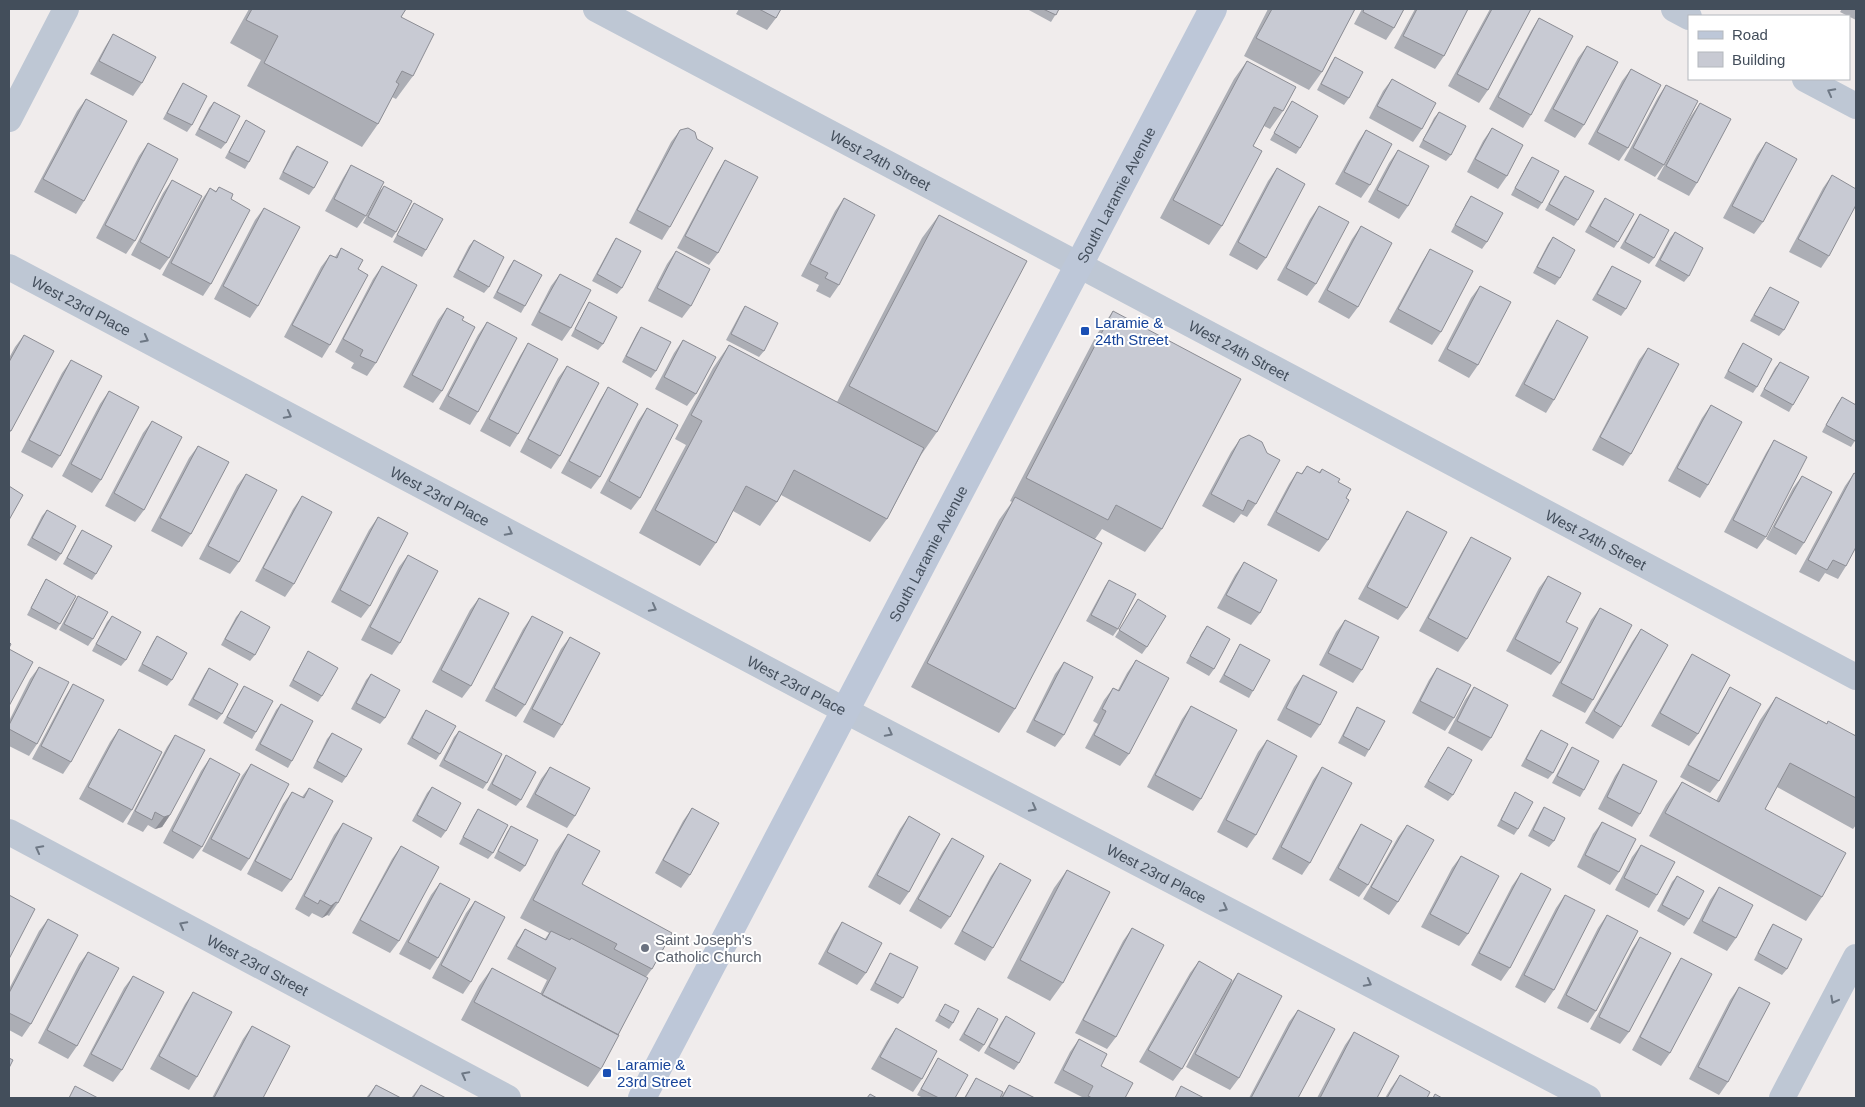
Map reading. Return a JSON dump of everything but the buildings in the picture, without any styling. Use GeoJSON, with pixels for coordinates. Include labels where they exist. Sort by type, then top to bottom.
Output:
{"type":"FeatureCollection","features":[{"type":"Feature","properties":{"kind":"main road","name":"South Laramie Avenue"},"geometry":{"type":"LineString","coordinates":[[642,1098],[1213,9]]}},
{"type":"Feature","properties":{"kind":"street"},"geometry":{"type":"LineString","coordinates":[[9,119],[66,9]]}},
{"type":"Feature","properties":{"kind":"street","name":"West 24th Street"},"geometry":{"type":"LineString","coordinates":[[596,9],[1856,677]]}},
{"type":"Feature","properties":{"kind":"street"},"geometry":{"type":"LineString","coordinates":[[1674,9],[1688,16]]}},
{"type":"Feature","properties":{"kind":"street"},"geometry":{"type":"LineString","coordinates":[[1807,80],[1856,106]]}},
{"type":"Feature","properties":{"kind":"street","name":"West 23rd Place"},"geometry":{"type":"LineString","coordinates":[[9,267],[846,711],[1588,1098]]}},
{"type":"Feature","properties":{"kind":"street","name":"West 23rd Street"},"geometry":{"type":"LineString","coordinates":[[9,832],[508,1098]]}},
{"type":"Feature","properties":{"kind":"street"},"geometry":{"type":"LineString","coordinates":[[1782,1098],[1856,957]]}},
{"type":"Feature","properties":{"kind":"place","name":"Laramie & 24th Street"},"geometry":{"type":"Point","coordinates":[1085,331]}},
{"type":"Feature","properties":{"kind":"place","name":"Saint Joseph's Catholic Church"},"geometry":{"type":"Point","coordinates":[645,948]}},
{"type":"Feature","properties":{"kind":"place","name":"Laramie & 23rd Street"},"geometry":{"type":"Point","coordinates":[607,1073]}}]}
